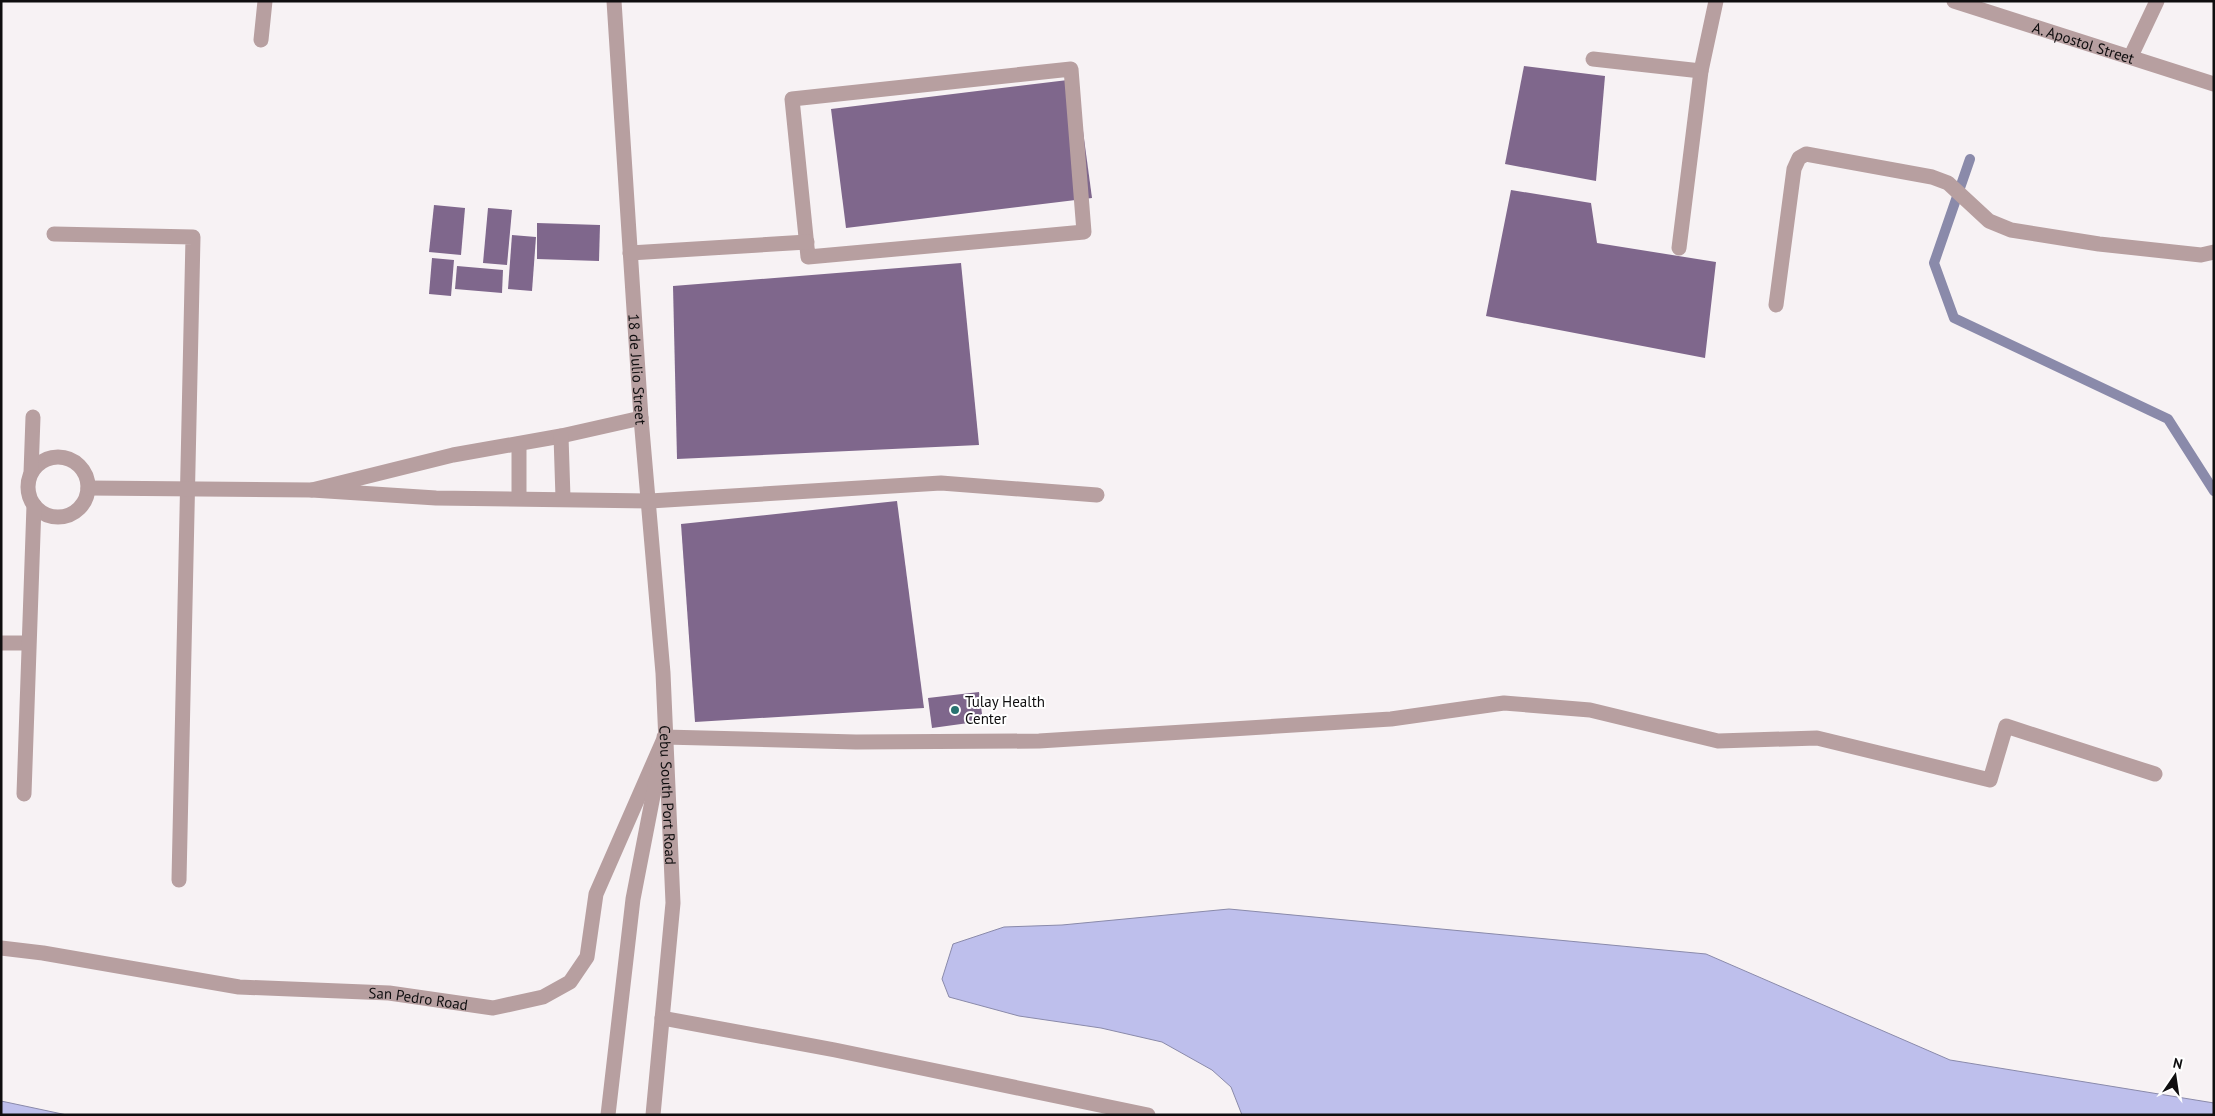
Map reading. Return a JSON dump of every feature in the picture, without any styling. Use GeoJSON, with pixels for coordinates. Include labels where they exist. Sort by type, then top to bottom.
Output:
{"type":"FeatureCollection","features":[{"type":"Feature","properties":{"kind":"street"},"geometry":{"type":"LineString","coordinates":[[261,40],[265,1]]}},
{"type":"Feature","properties":{"kind":"street","name":"18 de Julio Street"},"geometry":{"type":"LineString","coordinates":[[614,1],[641,418],[650,501],[663,673],[664,737]]}},
{"type":"Feature","properties":{"kind":"street"},"geometry":{"type":"LineString","coordinates":[[1679,248],[1701,71],[1716,1]]}},
{"type":"Feature","properties":{"kind":"street","name":"A. Apostol Street"},"geometry":{"type":"LineString","coordinates":[[1954,1],[2214,84]]}},
{"type":"Feature","properties":{"kind":"street"},"geometry":{"type":"LineString","coordinates":[[2131,56],[2157,1]]}},
{"type":"Feature","properties":{"kind":"street"},"geometry":{"type":"LineString","coordinates":[[1593,58],[1701,71]]}},
{"type":"Feature","properties":{"kind":"street"},"geometry":{"type":"LineString","coordinates":[[1071,69],[1084,232],[808,256],[807,242],[792,99],[1071,69]]}},
{"type":"Feature","properties":{"kind":"street"},"geometry":{"type":"LineString","coordinates":[[1776,305],[1794,169],[1799,158],[1806,154],[1932,177],[1948,183],[1989,221],[2011,230],[2099,244],[2201,255],[2214,252]]}},
{"type":"Feature","properties":{"kind":"street"},"geometry":{"type":"LineString","coordinates":[[54,234],[193,238],[179,880]]}},
{"type":"Feature","properties":{"kind":"street"},"geometry":{"type":"LineString","coordinates":[[630,253],[807,242]]}},
{"type":"Feature","properties":{"kind":"street"},"geometry":{"type":"LineString","coordinates":[[32,473],[33,417]]}},
{"type":"Feature","properties":{"kind":"street"},"geometry":{"type":"LineString","coordinates":[[312,490],[388,469],[561,436],[641,418]]}},
{"type":"Feature","properties":{"kind":"street"},"geometry":{"type":"LineString","coordinates":[[561,436],[563,498]]}},
{"type":"Feature","properties":{"kind":"street"},"geometry":{"type":"LineString","coordinates":[[519,444],[519,497]]}},
{"type":"Feature","properties":{"kind":"street"},"geometry":{"type":"LineString","coordinates":[[60,457],[71,460],[80,467],[86,477],[88,488],[86,500],[78,510],[67,516],[54,517],[34,505],[29,495],[28,484],[32,473],[39,464],[48,459],[60,457]]}},
{"type":"Feature","properties":{"kind":"street"},"geometry":{"type":"LineString","coordinates":[[388,469],[391,496]]}},
{"type":"Feature","properties":{"kind":"street"},"geometry":{"type":"LineString","coordinates":[[88,488],[312,490],[391,496],[650,501],[942,483],[1097,495]]}},
{"type":"Feature","properties":{"kind":"street"},"geometry":{"type":"LineString","coordinates":[[24,794],[34,505]]}},
{"type":"Feature","properties":{"kind":"street"},"geometry":{"type":"LineString","coordinates":[[1,643],[28,643]]}},
{"type":"Feature","properties":{"kind":"street"},"geometry":{"type":"LineString","coordinates":[[664,737],[856,742],[1039,741],[1391,719],[1504,703],[1590,710],[1718,741],[1817,738],[1990,780],[2006,726],[2155,774]]}},
{"type":"Feature","properties":{"kind":"street","name":"San Pedro Road"},"geometry":{"type":"LineString","coordinates":[[1,948],[43,953],[239,987],[389,993],[493,1008],[543,997],[570,982],[587,957],[596,894],[664,737]]}},
{"type":"Feature","properties":{"kind":"street","name":"Cebu South Port Road"},"geometry":{"type":"LineString","coordinates":[[653,1115],[673,903],[664,737]]}},
{"type":"Feature","properties":{"kind":"street","name":"Cebu South Port Road"},"geometry":{"type":"LineString","coordinates":[[608,1115],[633,899],[664,737]]}},
{"type":"Feature","properties":{"kind":"street"},"geometry":{"type":"LineString","coordinates":[[662,1018],[817,1046],[1148,1115]]}},
{"type":"Feature","properties":{"kind":"water"},"geometry":{"type":"Polygon","coordinates":[[[1229,909],[1706,954],[1950,1060],[2214,1103],[2214,1115],[1242,1115],[1231,1087],[1212,1070],[1162,1042],[1101,1028],[1019,1016],[949,997],[942,979],[953,944],[1004,927],[1062,925],[1229,909]]]}},
{"type":"Feature","properties":{"kind":"water"},"geometry":{"type":"Polygon","coordinates":[[[1,1101],[67,1115],[1,1115],[1,1101]]]}},
{"type":"Feature","properties":{"kind":"building"},"geometry":{"type":"Polygon","coordinates":[[[1524,66],[1605,76],[1596,181],[1505,164],[1524,66]]]}},
{"type":"Feature","properties":{"kind":"building"},"geometry":{"type":"Polygon","coordinates":[[[1076,79],[1092,198],[846,228],[831,109],[1076,79]]]}},
{"type":"Feature","properties":{"kind":"building"},"geometry":{"type":"Polygon","coordinates":[[[1511,190],[1591,203],[1597,243],[1716,262],[1705,358],[1486,316],[1511,190]]]}},
{"type":"Feature","properties":{"kind":"building"},"geometry":{"type":"Polygon","coordinates":[[[434,205],[465,208],[461,255],[429,252],[434,205]]]}},
{"type":"Feature","properties":{"kind":"building"},"geometry":{"type":"Polygon","coordinates":[[[488,208],[512,210],[507,265],[483,263],[488,208]]]}},
{"type":"Feature","properties":{"kind":"building"},"geometry":{"type":"Polygon","coordinates":[[[537,223],[600,225],[599,261],[537,259],[537,223]]]}},
{"type":"Feature","properties":{"kind":"building"},"geometry":{"type":"Polygon","coordinates":[[[512,235],[536,237],[532,291],[508,289],[512,235]]]}},
{"type":"Feature","properties":{"kind":"building"},"geometry":{"type":"Polygon","coordinates":[[[432,258],[454,260],[451,296],[429,294],[432,258]]]}},
{"type":"Feature","properties":{"kind":"building"},"geometry":{"type":"Polygon","coordinates":[[[961,263],[979,445],[677,459],[673,286],[961,263]]]}},
{"type":"Feature","properties":{"kind":"building"},"geometry":{"type":"Polygon","coordinates":[[[457,266],[503,270],[502,293],[455,289],[457,266]]]}},
{"type":"Feature","properties":{"kind":"building"},"geometry":{"type":"Polygon","coordinates":[[[897,501],[924,708],[695,722],[681,524],[897,501]]]}},
{"type":"Feature","properties":{"kind":"building","name":"Tulay Health Center"},"geometry":{"type":"Polygon","coordinates":[[[979,692],[983,721],[932,728],[928,698],[979,692]]]}},
{"type":"Feature","properties":{"kind":"waterway"},"geometry":{"type":"LineString","coordinates":[[1970,159],[1934,263],[1954,318],[2168,419],[2214,491]]}},
{"type":"Feature","properties":{"kind":"place","name":"Tulay Health Center"},"geometry":{"type":"Point","coordinates":[955,710]}}]}
